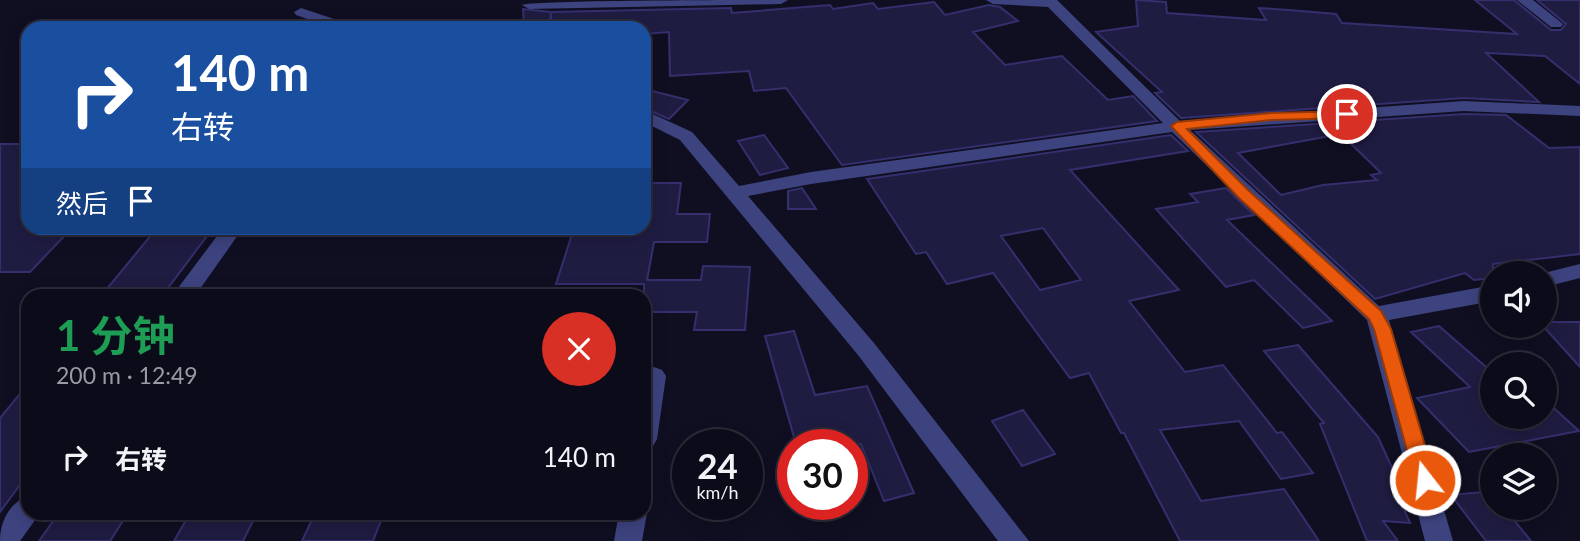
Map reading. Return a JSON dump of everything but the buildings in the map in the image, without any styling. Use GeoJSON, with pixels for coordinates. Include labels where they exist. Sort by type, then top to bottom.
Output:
{"type":"FeatureCollection","features":[{"type":"Feature","properties":{"kind":"street"},"geometry":{"type":"LineString","coordinates":[[529,5],[781,0]]}},
{"type":"Feature","properties":{"kind":"street"},"geometry":{"type":"LineString","coordinates":[[993,0],[1052,3],[1243,193],[1375,315],[1383,329],[1439,532],[1439,541]]}},
{"type":"Feature","properties":{"kind":"street"},"geometry":{"type":"LineString","coordinates":[[1524,0],[1556,24]]}},
{"type":"Feature","properties":{"kind":"street"},"geometry":{"type":"LineString","coordinates":[[301,12],[327,21]]}},
{"type":"Feature","properties":{"kind":"street"},"geometry":{"type":"LineString","coordinates":[[735,193],[811,178],[1177,126],[1271,117],[1464,106],[1580,111]]}},
{"type":"Feature","properties":{"kind":"street"},"geometry":{"type":"LineString","coordinates":[[651,118],[686,136],[866,349],[1015,541]]}},
{"type":"Feature","properties":{"kind":"street"},"geometry":{"type":"LineString","coordinates":[[188,289],[228,235]]}},
{"type":"Feature","properties":{"kind":"street"},"geometry":{"type":"LineString","coordinates":[[1557,277],[1580,271]]}},
{"type":"Feature","properties":{"kind":"street"},"geometry":{"type":"LineString","coordinates":[[1375,315],[1480,295]]}},
{"type":"Feature","properties":{"kind":"street"},"geometry":{"type":"LineString","coordinates":[[4,541],[21,518]]}},
{"type":"Feature","properties":{"kind":"street"},"geometry":{"type":"LineString","coordinates":[[628,541],[632,520]]}},
{"type":"Feature","properties":{"kind":"route"},"geometry":{"type":"LineString","coordinates":[[1347,114],[1271,117],[1177,126],[1243,193],[1375,315],[1383,329],[1425,480]]}}]}
